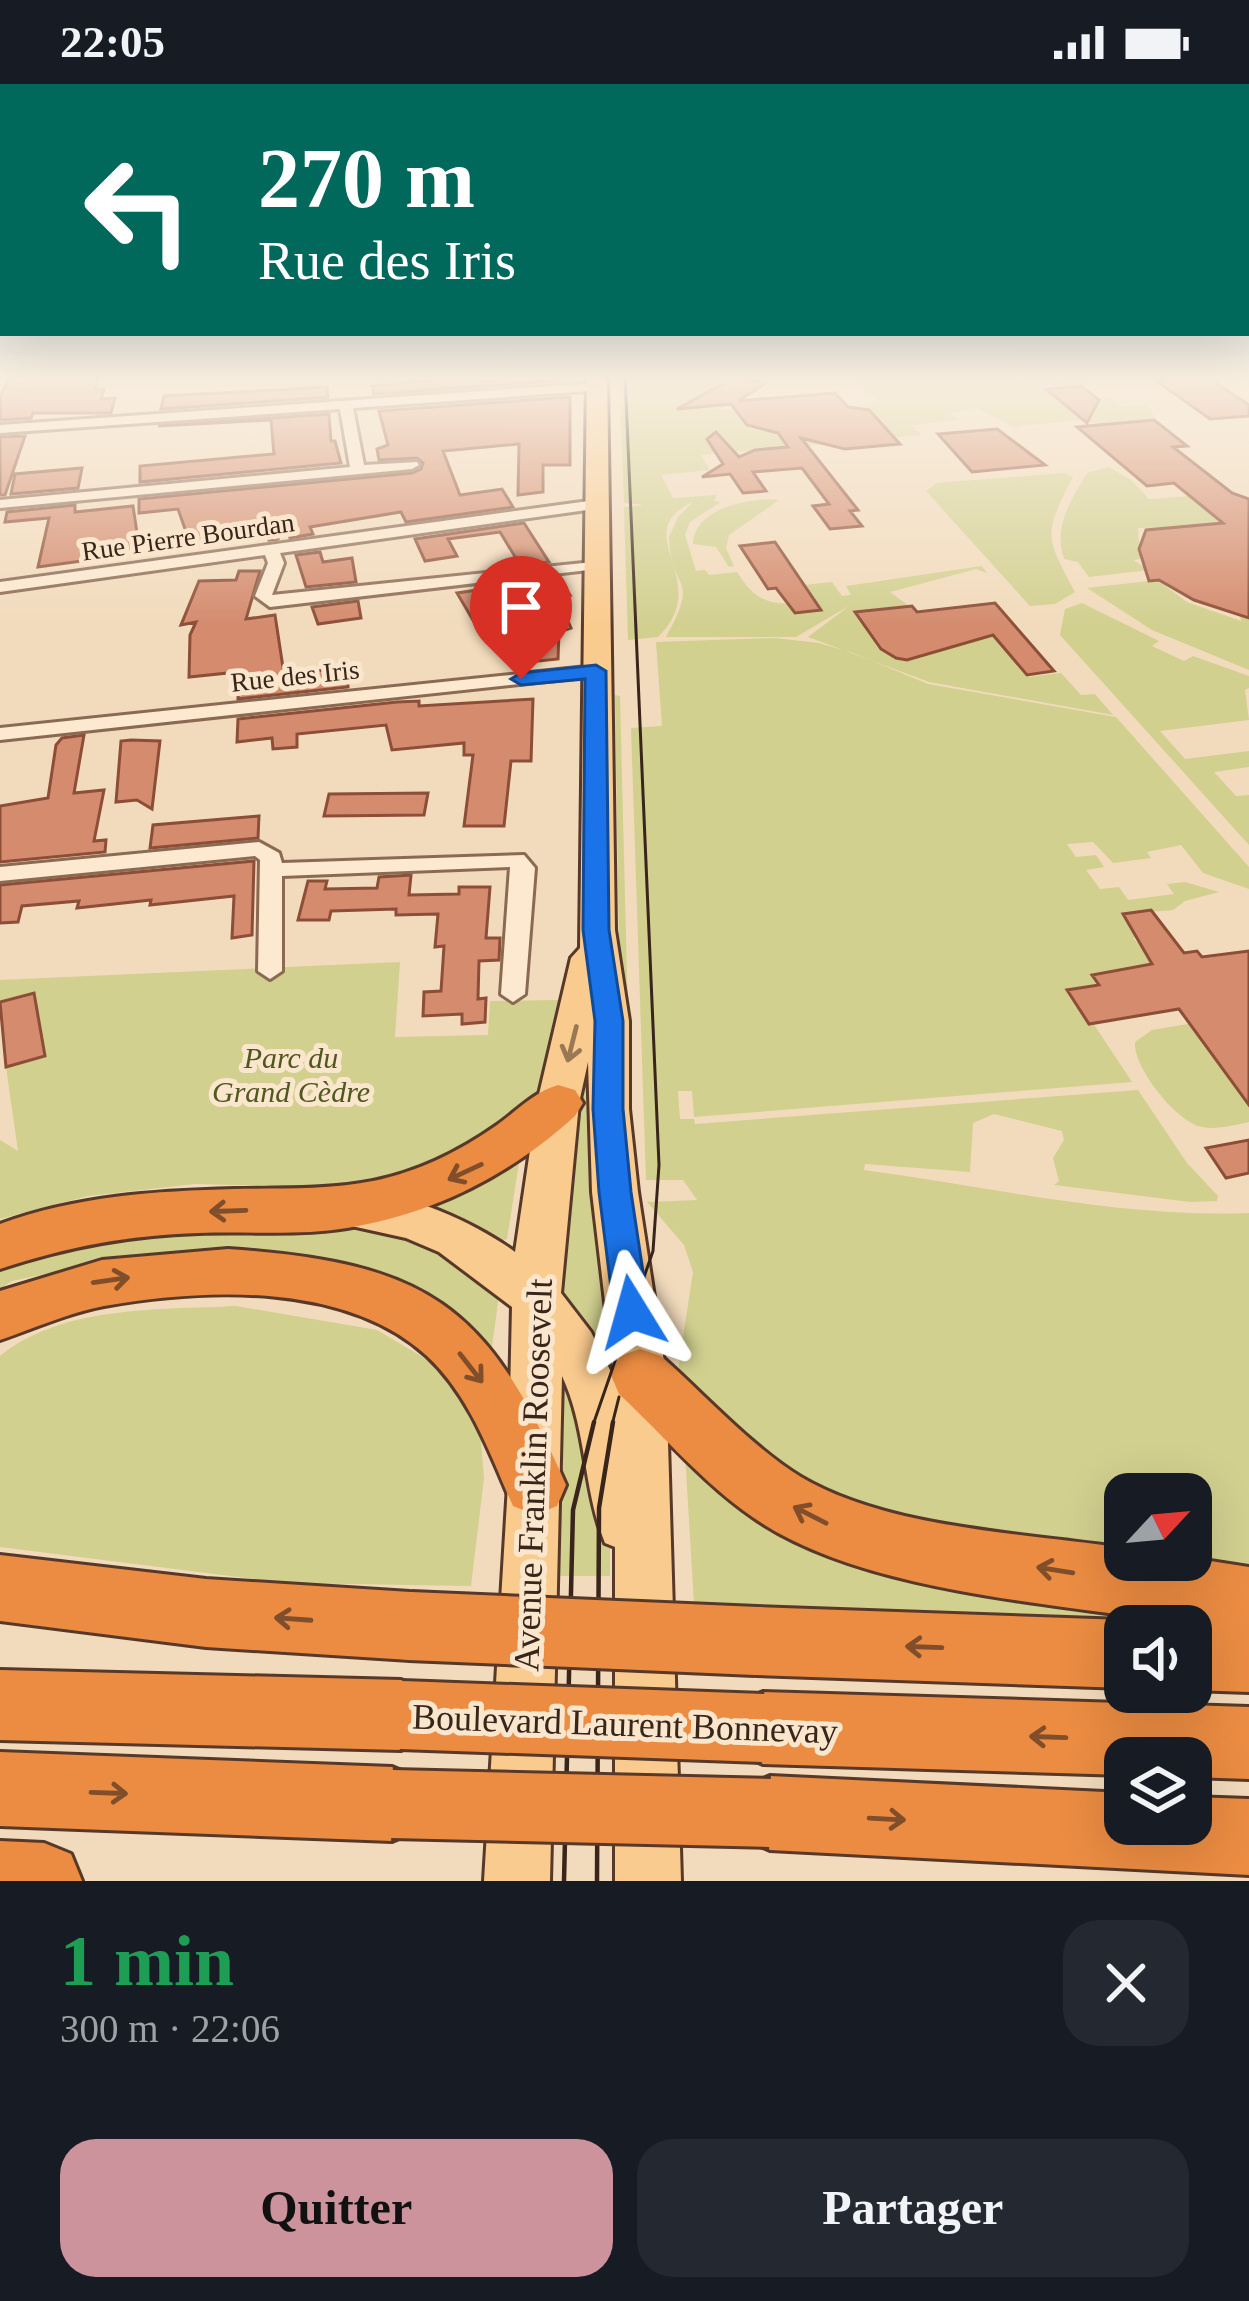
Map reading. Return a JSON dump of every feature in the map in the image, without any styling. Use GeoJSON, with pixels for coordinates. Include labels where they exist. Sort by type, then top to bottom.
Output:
{"type":"FeatureCollection","features":[{"type":"Feature","properties":{"kind":"highway"},"geometry":{"type":"LineString","coordinates":[[0,1246],[81,1222],[153,1213],[345,1208],[435,1186],[488,1161],[558,1102]]}},
{"type":"Feature","properties":{"kind":"highway"},"geometry":{"type":"LineString","coordinates":[[0,1316],[54,1292],[134,1276],[311,1278],[355,1287],[392,1301],[447,1337],[482,1382],[536,1485]]}},
{"type":"Feature","properties":{"kind":"highway"},"geometry":{"type":"LineString","coordinates":[[640,1375],[773,1495],[820,1522],[921,1550],[1249,1600]]}},
{"type":"Feature","properties":{"kind":"highway"},"geometry":{"type":"LineString","coordinates":[[0,1588],[206,1613],[410,1626],[1104,1653]]}},
{"type":"Feature","properties":{"kind":"highway"},"geometry":{"type":"LineString","coordinates":[[1212,1657],[1249,1658]]}},
{"type":"Feature","properties":{"kind":"highway"},"geometry":{"type":"LineString","coordinates":[[0,1683],[124,1707]]}},
{"type":"Feature","properties":{"kind":"highway","name":"Boulevard Laurent Bonnevay"},"geometry":{"type":"LineString","coordinates":[[0,1705],[1249,1743]]}},
{"type":"Feature","properties":{"kind":"highway"},"geometry":{"type":"LineString","coordinates":[[0,1789],[770,1813],[1249,1837]]}},
{"type":"Feature","properties":{"kind":"highway"},"geometry":{"type":"LineString","coordinates":[[0,1879],[44,1881]]}},
{"type":"Feature","properties":{"kind":"main road","name":"Avenue Franklin Roosevelt"},"geometry":{"type":"LineString","coordinates":[[596,459],[596,930],[609,1021],[608,1109],[615,1192],[640,1375],[648,1881]]}},
{"type":"Feature","properties":{"kind":"main road","name":"Avenue Franklin Roosevelt"},"geometry":{"type":"LineString","coordinates":[[517,1881],[536,1485],[534,1295],[558,1102],[596,930]]}},
{"type":"Feature","properties":{"kind":"main road"},"geometry":{"type":"LineString","coordinates":[[345,1208],[442,1233],[475,1248],[534,1295],[562,1333],[600,1406],[644,1624]]}},
{"type":"Feature","properties":{"kind":"street"},"geometry":{"type":"LineString","coordinates":[[356,459],[358,470]]}},
{"type":"Feature","properties":{"kind":"street"},"geometry":{"type":"LineString","coordinates":[[0,504],[412,465]]}},
{"type":"Feature","properties":{"kind":"street","name":"Rue Pierre Bourdan"},"geometry":{"type":"LineString","coordinates":[[0,587],[596,505]]}},
{"type":"Feature","properties":{"kind":"street"},"geometry":{"type":"LineString","coordinates":[[271,549],[277,562],[262,596],[270,602],[597,564]]}},
{"type":"Feature","properties":{"kind":"street","name":"Rue des Iris"},"geometry":{"type":"LineString","coordinates":[[0,734],[596,671]]}},
{"type":"Feature","properties":{"kind":"street"},"geometry":{"type":"LineString","coordinates":[[0,874],[259,849],[271,858],[269,971]]}},
{"type":"Feature","properties":{"kind":"street"},"geometry":{"type":"LineString","coordinates":[[271,870],[516,860],[524,868],[513,994]]}},
{"type":"Feature","properties":{"kind":"green space"},"geometry":{"type":"Polygon","coordinates":[[[622,459],[703,459],[710,470],[661,475],[673,498],[717,495],[714,501],[721,502],[690,522],[685,535],[696,571],[705,570],[709,575],[737,572],[750,590],[781,604],[803,603],[794,586],[832,582],[842,596],[851,595],[846,586],[982,566],[987,573],[976,569],[890,592],[909,606],[856,613],[887,653],[985,637],[983,619],[1028,677],[1061,673],[1081,695],[1095,694],[1113,715],[929,682],[808,637],[849,606],[796,637],[666,637],[682,603],[674,568],[678,597],[673,616],[658,637],[628,640],[624,507],[644,505],[624,503],[622,459]],[[693,502],[674,514],[667,528],[674,567],[669,537],[678,517],[693,502]]]}},
{"type":"Feature","properties":{"kind":"green space"},"geometry":{"type":"Polygon","coordinates":[[[1109,467],[1149,499],[1189,496],[1227,526],[1138,528],[1140,559],[1133,560],[1149,570],[1089,577],[1078,562],[1064,559],[1062,525],[1087,473],[1109,467]]]}},
{"type":"Feature","properties":{"kind":"green space"},"geometry":{"type":"Polygon","coordinates":[[[1063,473],[1073,477],[1052,525],[1053,547],[1075,592],[1055,604],[1030,606],[926,491],[937,483],[1063,473]]]}},
{"type":"Feature","properties":{"kind":"green space"},"geometry":{"type":"Polygon","coordinates":[[[779,500],[729,535],[726,548],[734,566],[729,567],[716,547],[693,544],[696,532],[713,513],[739,503],[779,500]]]}},
{"type":"Feature","properties":{"kind":"green space"},"geometry":{"type":"Polygon","coordinates":[[[1157,580],[1187,602],[1241,621],[1240,616],[1249,615],[1249,670],[1152,630],[1087,588],[1157,580]]]}},
{"type":"Feature","properties":{"kind":"green space"},"geometry":{"type":"Polygon","coordinates":[[[1082,603],[1159,641],[1152,646],[1184,661],[1193,656],[1249,676],[1245,690],[1249,720],[1160,731],[1185,759],[1249,751],[1249,767],[1214,772],[1236,796],[1249,795],[1249,845],[1060,635],[1065,609],[1082,603]]]}},
{"type":"Feature","properties":{"kind":"green space"},"geometry":{"type":"Polygon","coordinates":[[[775,638],[819,643],[928,684],[1116,717],[1249,867],[1249,889],[1203,873],[1181,845],[1147,852],[1151,858],[1113,863],[1093,842],[1067,844],[1076,857],[1096,855],[1104,867],[1086,870],[1100,889],[1119,887],[1128,900],[1174,894],[1167,884],[1185,882],[1219,892],[1185,901],[1173,910],[1124,914],[1139,936],[1133,938],[1159,966],[1093,976],[1099,985],[1093,1023],[1132,1082],[694,1117],[692,1091],[678,1091],[680,1119],[694,1119],[695,1124],[1138,1090],[1187,1163],[1218,1196],[1217,1201],[1190,1202],[1054,1185],[1059,1181],[1053,1158],[1064,1140],[1062,1131],[994,1114],[973,1123],[970,1172],[865,1164],[864,1170],[1104,1206],[1249,1213],[1249,1582],[1212,1577],[1212,1473],[1104,1473],[1104,1562],[872,1530],[685,1397],[678,1370],[693,1272],[684,1245],[647,1202],[697,1200],[683,1180],[646,1180],[631,728],[662,726],[656,642],[775,638]]]}},
{"type":"Feature","properties":{"kind":"green space"},"geometry":{"type":"Polygon","coordinates":[[[615,695],[620,696],[628,1016],[620,1015],[615,695]]]}},
{"type":"Feature","properties":{"kind":"green space","name":"Parc du Grand Cèdre"},"geometry":{"type":"Polygon","coordinates":[[[400,962],[395,1037],[488,1035],[490,1001],[560,1000],[547,1078],[530,1104],[442,1174],[328,1187],[195,1184],[88,1196],[0,1219],[0,1140],[18,1151],[6,1067],[45,1056],[34,994],[0,1002],[0,980],[400,962]]]}},
{"type":"Feature","properties":{"kind":"green space"},"geometry":{"type":"Polygon","coordinates":[[[1229,1008],[1202,1041],[1249,1102],[1249,1122],[1202,1127],[1180,1115],[1158,1092],[1141,1065],[1135,1042],[1152,1030],[1188,1024],[1183,1016],[1229,1008]]]}},
{"type":"Feature","properties":{"kind":"green space"},"geometry":{"type":"Polygon","coordinates":[[[590,1027],[618,1330],[602,1373],[552,1305],[560,1215],[590,1027]]]}},
{"type":"Feature","properties":{"kind":"green space"},"geometry":{"type":"Polygon","coordinates":[[[521,1150],[507,1239],[496,1243],[413,1202],[521,1150]]]}},
{"type":"Feature","properties":{"kind":"green space"},"geometry":{"type":"Polygon","coordinates":[[[367,1225],[465,1259],[500,1288],[491,1354],[255,1263],[127,1257],[12,1281],[0,1289],[0,1265],[126,1232],[367,1225]]]}},
{"type":"Feature","properties":{"kind":"green space"},"geometry":{"type":"Polygon","coordinates":[[[236,1306],[377,1330],[438,1366],[480,1429],[484,1478],[471,1586],[285,1583],[0,1547],[0,1356],[25,1339],[82,1319],[144,1310],[236,1306]]]}},
{"type":"Feature","properties":{"kind":"green space"},"geometry":{"type":"Polygon","coordinates":[[[565,1358],[610,1538],[610,1576],[559,1576],[565,1358]]]}},
{"type":"Feature","properties":{"kind":"green space"},"geometry":{"type":"Polygon","coordinates":[[[684,1437],[736,1488],[1194,1605],[1104,1605],[1104,1623],[694,1604],[684,1437]]]}},
{"type":"Feature","properties":{"kind":"green space"},"geometry":{"type":"Polygon","coordinates":[[[1212,1610],[1249,1619],[1212,1622],[1212,1610]]]}},
{"type":"Feature","properties":{"kind":"building"},"geometry":{"type":"Polygon","coordinates":[[[0,459],[17,459],[5,495],[0,495],[0,459]]]}},
{"type":"Feature","properties":{"kind":"building"},"geometry":{"type":"Polygon","coordinates":[[[220,459],[340,459],[341,463],[140,482],[140,466],[220,459]]]}},
{"type":"Feature","properties":{"kind":"building"},"geometry":{"type":"Polygon","coordinates":[[[418,459],[446,459],[460,495],[502,489],[513,507],[406,522],[401,512],[310,527],[313,534],[290,538],[285,522],[278,539],[269,540],[267,530],[214,537],[215,542],[191,546],[178,509],[139,513],[139,499],[412,473],[423,463],[418,459]]]}},
{"type":"Feature","properties":{"kind":"building"},"geometry":{"type":"Polygon","coordinates":[[[519,459],[570,459],[570,465],[543,465],[543,492],[518,495],[519,459]]]}},
{"type":"Feature","properties":{"kind":"building"},"geometry":{"type":"Polygon","coordinates":[[[720,459],[818,459],[858,510],[850,511],[862,526],[830,529],[813,506],[829,504],[802,468],[753,472],[766,491],[743,493],[730,474],[702,477],[723,464],[720,459]]]}},
{"type":"Feature","properties":{"kind":"building"},"geometry":{"type":"Polygon","coordinates":[[[960,459],[1037,459],[1045,465],[972,472],[960,459]]]}},
{"type":"Feature","properties":{"kind":"building"},"geometry":{"type":"Polygon","coordinates":[[[1115,459],[1188,459],[1232,493],[1249,499],[1249,618],[1194,600],[1159,580],[1149,581],[1139,549],[1146,530],[1223,523],[1174,483],[1147,486],[1115,459]]]}},
{"type":"Feature","properties":{"kind":"building"},"geometry":{"type":"Polygon","coordinates":[[[82,468],[78,488],[11,494],[15,474],[82,468]]]}},
{"type":"Feature","properties":{"kind":"building"},"geometry":{"type":"Polygon","coordinates":[[[75,505],[75,512],[133,506],[140,553],[38,567],[49,518],[5,522],[7,512],[75,505]]]}},
{"type":"Feature","properties":{"kind":"building"},"geometry":{"type":"Polygon","coordinates":[[[524,523],[549,562],[520,565],[500,532],[448,539],[457,556],[425,561],[415,539],[524,523]]]}},
{"type":"Feature","properties":{"kind":"building"},"geometry":{"type":"Polygon","coordinates":[[[775,542],[821,610],[795,613],[776,588],[768,589],[740,546],[775,542]]]}},
{"type":"Feature","properties":{"kind":"building"},"geometry":{"type":"Polygon","coordinates":[[[320,552],[323,562],[352,558],[356,582],[306,587],[296,555],[320,552]]]}},
{"type":"Feature","properties":{"kind":"building"},"geometry":{"type":"Polygon","coordinates":[[[239,571],[260,571],[246,619],[275,615],[284,674],[347,668],[348,687],[238,699],[238,672],[189,677],[190,635],[196,622],[181,625],[199,581],[236,580],[239,571]]]}},
{"type":"Feature","properties":{"kind":"building"},"geometry":{"type":"Polygon","coordinates":[[[559,578],[570,595],[557,595],[571,628],[559,632],[558,659],[520,663],[506,625],[477,627],[457,593],[559,578]]]}},
{"type":"Feature","properties":{"kind":"building"},"geometry":{"type":"Polygon","coordinates":[[[358,601],[361,618],[318,624],[312,607],[358,601]]]}},
{"type":"Feature","properties":{"kind":"building"},"geometry":{"type":"Polygon","coordinates":[[[995,603],[1054,671],[1027,675],[993,635],[907,660],[896,658],[881,649],[855,612],[912,606],[917,612],[995,603]]]}},
{"type":"Feature","properties":{"kind":"building"},"geometry":{"type":"Polygon","coordinates":[[[533,699],[531,761],[511,761],[504,826],[464,826],[473,755],[464,755],[464,743],[392,750],[386,725],[297,734],[297,747],[273,749],[272,738],[237,742],[238,719],[397,702],[419,701],[419,706],[533,699]]]}},
{"type":"Feature","properties":{"kind":"building"},"geometry":{"type":"Polygon","coordinates":[[[84,735],[74,793],[104,790],[94,841],[106,840],[105,852],[0,862],[0,806],[48,798],[56,745],[62,738],[84,735]]]}},
{"type":"Feature","properties":{"kind":"building"},"geometry":{"type":"Polygon","coordinates":[[[121,741],[160,741],[152,809],[137,800],[116,802],[121,741]]]}},
{"type":"Feature","properties":{"kind":"building"},"geometry":{"type":"Polygon","coordinates":[[[428,793],[424,815],[324,816],[329,794],[428,793]]]}},
{"type":"Feature","properties":{"kind":"building"},"geometry":{"type":"Polygon","coordinates":[[[259,816],[258,838],[150,848],[153,825],[259,816]]]}},
{"type":"Feature","properties":{"kind":"building"},"geometry":{"type":"Polygon","coordinates":[[[254,861],[252,935],[232,938],[234,896],[150,905],[151,900],[77,908],[79,901],[22,906],[18,922],[0,923],[0,885],[254,861]]]}},
{"type":"Feature","properties":{"kind":"building"},"geometry":{"type":"Polygon","coordinates":[[[411,875],[409,895],[459,894],[459,887],[490,887],[486,938],[500,938],[499,960],[479,961],[478,999],[486,998],[485,1022],[462,1024],[462,1014],[423,1016],[424,992],[441,991],[444,946],[435,947],[438,914],[396,915],[396,909],[331,911],[329,920],[298,920],[308,881],[327,881],[325,889],[377,888],[379,877],[411,875]]]}},
{"type":"Feature","properties":{"kind":"building"},"geometry":{"type":"Polygon","coordinates":[[[1151,910],[1184,953],[1197,951],[1202,957],[1249,951],[1249,1105],[1179,1009],[1089,1024],[1067,990],[1099,985],[1092,975],[1152,964],[1123,914],[1151,910]]]}},
{"type":"Feature","properties":{"kind":"building"},"geometry":{"type":"Polygon","coordinates":[[[34,993],[45,1056],[6,1067],[0,1002],[34,993]]]}},
{"type":"Feature","properties":{"kind":"building"},"geometry":{"type":"Polygon","coordinates":[[[1249,1140],[1249,1173],[1226,1178],[1206,1148],[1249,1140]]]}},
{"type":"Feature","properties":{"kind":"tram line"},"geometry":{"type":"LineString","coordinates":[[594,1422],[653,1251],[659,1165],[629,459]]}},
{"type":"Feature","properties":{"kind":"tram line"},"geometry":{"type":"LineString","coordinates":[[612,1425],[619,1397]]}},
{"type":"Feature","properties":{"kind":"tram line"},"geometry":{"type":"LineString","coordinates":[[564,1881],[573,1510],[594,1422]]}},
{"type":"Feature","properties":{"kind":"tram line"},"geometry":{"type":"LineString","coordinates":[[597,1881],[599,1508],[613,1422]]}},
{"type":"Feature","properties":{"kind":"route"},"geometry":{"type":"LineString","coordinates":[[521,679],[596,671],[596,930],[609,1021],[608,1109],[615,1192],[632,1312]]}}]}
